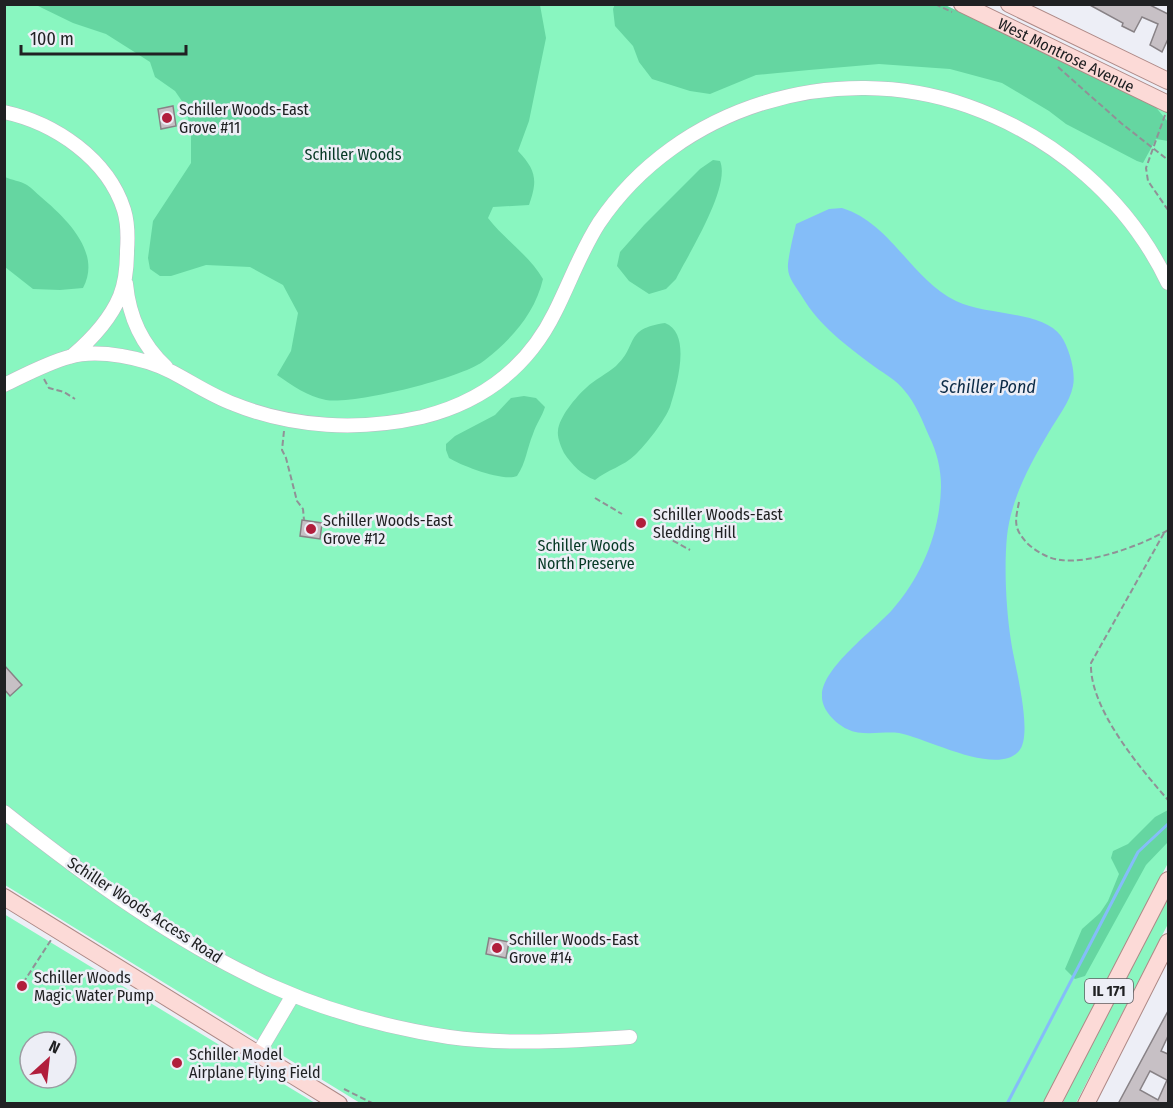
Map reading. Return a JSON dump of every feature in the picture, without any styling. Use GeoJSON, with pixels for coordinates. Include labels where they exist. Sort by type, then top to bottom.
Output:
{"type":"FeatureCollection","features":[{"type":"Feature","properties":{"kind":"main road","name":"West Montrose Avenue"},"geometry":{"type":"LineString","coordinates":[[1009,4],[1168,81]]}},
{"type":"Feature","properties":{"kind":"main road","name":"West Montrose Avenue"},"geometry":{"type":"LineString","coordinates":[[959,9],[1166,98]]}},
{"type":"Feature","properties":{"kind":"main road","name":"IL 171"},"geometry":{"type":"LineString","coordinates":[[1052,1104],[1168,880]]}},
{"type":"Feature","properties":{"kind":"main road"},"geometry":{"type":"LineString","coordinates":[[4,897],[258,1054],[340,1096]]}},
{"type":"Feature","properties":{"kind":"main road","name":"IL 171"},"geometry":{"type":"LineString","coordinates":[[1086,1104],[1168,942]]}},
{"type":"Feature","properties":{"kind":"lane"},"geometry":{"type":"LineString","coordinates":[[4,385],[72,356],[96,354],[145,361],[170,370],[215,396],[286,419],[331,425],[354,425],[399,421],[447,409],[490,388],[509,374],[532,349],[555,311],[594,231],[623,192],[648,166],[680,141],[718,120],[758,104],[800,93],[864,88],[913,93],[958,102],[1005,121],[1049,146],[1111,198],[1144,239],[1168,283]]}},
{"type":"Feature","properties":{"kind":"lane"},"geometry":{"type":"LineString","coordinates":[[4,112],[33,121],[63,136],[78,147],[102,171],[124,209],[127,224],[125,281],[130,309],[148,348],[170,370]]}},
{"type":"Feature","properties":{"kind":"lane"},"geometry":{"type":"LineString","coordinates":[[72,356],[108,319],[121,295],[125,281]]}},
{"type":"Feature","properties":{"kind":"lane","name":"Schiller Woods Access Road"},"geometry":{"type":"LineString","coordinates":[[4,812],[149,916],[233,967],[293,995],[374,1020],[451,1037],[541,1042],[630,1037]]}},
{"type":"Feature","properties":{"kind":"lane"},"geometry":{"type":"LineString","coordinates":[[258,1054],[293,995]]}},
{"type":"Feature","properties":{"kind":"path"},"geometry":{"type":"LineString","coordinates":[[935,4],[959,9]]}},
{"type":"Feature","properties":{"kind":"path"},"geometry":{"type":"LineString","coordinates":[[1058,67],[1152,149],[1168,160]]}},
{"type":"Feature","properties":{"kind":"path"},"geometry":{"type":"LineString","coordinates":[[1166,98],[1165,115],[1146,168],[1148,181],[1168,210]]}},
{"type":"Feature","properties":{"kind":"path"},"geometry":{"type":"LineString","coordinates":[[40,369],[49,388],[64,392],[75,399]]}},
{"type":"Feature","properties":{"kind":"path"},"geometry":{"type":"LineString","coordinates":[[286,419],[282,450],[297,501],[303,509],[304,520]]}},
{"type":"Feature","properties":{"kind":"path"},"geometry":{"type":"LineString","coordinates":[[595,498],[622,514]]}},
{"type":"Feature","properties":{"kind":"path"},"geometry":{"type":"LineString","coordinates":[[1019,502],[1014,524],[1019,532],[1032,548],[1060,561],[1111,553],[1168,530]]}},
{"type":"Feature","properties":{"kind":"path"},"geometry":{"type":"LineString","coordinates":[[657,532],[690,550]]}},
{"type":"Feature","properties":{"kind":"path"},"geometry":{"type":"LineString","coordinates":[[1164,533],[1091,663],[1091,676],[1094,690],[1104,712],[1140,766],[1168,800]]}},
{"type":"Feature","properties":{"kind":"path"},"geometry":{"type":"LineString","coordinates":[[23,983],[58,930]]}},
{"type":"Feature","properties":{"kind":"path"},"geometry":{"type":"LineString","coordinates":[[340,1096],[374,1104]]}},
{"type":"Feature","properties":{"kind":"green space"},"geometry":{"type":"Polygon","coordinates":[[[615,4],[945,5],[1154,105],[1168,122],[1168,141],[1156,139],[1143,163],[1066,124],[1002,83],[950,69],[879,64],[756,75],[710,94],[690,91],[652,79],[639,62],[633,46],[615,26],[613,9],[615,4]]]}},
{"type":"Feature","properties":{"kind":"green space","name":"Schiller Woods North Preserve"},"geometry":{"type":"Polygon","coordinates":[[[4,5],[945,5],[1168,112],[1168,863],[1043,1103],[360,1103],[5,885],[4,5]]]}},
{"type":"Feature","properties":{"kind":"green space","name":"Schiller Woods"},"geometry":{"type":"Polygon","coordinates":[[[36,5],[540,5],[546,38],[529,121],[518,151],[532,170],[534,189],[529,205],[493,207],[488,218],[531,262],[543,279],[528,314],[513,334],[485,360],[455,375],[433,382],[383,394],[340,400],[319,398],[295,387],[277,375],[291,351],[298,313],[283,285],[250,267],[206,265],[171,276],[160,276],[150,269],[148,258],[153,221],[191,163],[191,134],[186,107],[175,91],[155,77],[150,62],[106,34],[73,23],[36,5]]]}},
{"type":"Feature","properties":{"kind":"green space"},"geometry":{"type":"Polygon","coordinates":[[[713,160],[720,161],[722,172],[720,187],[699,237],[676,279],[666,289],[649,294],[629,281],[617,266],[620,252],[700,169],[713,160]]]}},
{"type":"Feature","properties":{"kind":"green space"},"geometry":{"type":"Polygon","coordinates":[[[5,177],[22,182],[31,188],[71,226],[85,250],[88,262],[88,275],[83,288],[33,289],[5,267],[5,177]]]}},
{"type":"Feature","properties":{"kind":"green space"},"geometry":{"type":"Polygon","coordinates":[[[665,323],[678,337],[680,348],[679,373],[668,412],[650,439],[631,459],[595,480],[590,478],[570,462],[564,453],[558,433],[561,420],[582,392],[623,358],[637,334],[643,329],[665,323]]]}},
{"type":"Feature","properties":{"kind":"green space"},"geometry":{"type":"Polygon","coordinates":[[[524,396],[536,398],[545,407],[517,476],[493,475],[449,458],[446,444],[455,436],[495,415],[511,398],[524,396]]]}},
{"type":"Feature","properties":{"kind":"green space"},"geometry":{"type":"Polygon","coordinates":[[[1168,810],[1168,842],[1146,865],[1085,976],[1075,979],[1065,969],[1082,929],[1100,913],[1108,901],[1119,874],[1111,858],[1113,851],[1128,844],[1155,817],[1168,810]]]}},
{"type":"Feature","properties":{"kind":"green space"},"geometry":{"type":"Polygon","coordinates":[[[1168,894],[1168,924],[1076,1103],[1063,1104],[1065,1097],[1168,894]]]}},
{"type":"Feature","properties":{"kind":"green space"},"geometry":{"type":"Polygon","coordinates":[[[4,914],[315,1103],[5,1103],[4,914]]]}},
{"type":"Feature","properties":{"kind":"water","name":"Schiller Pond"},"geometry":{"type":"Polygon","coordinates":[[[842,208],[859,215],[874,226],[940,291],[968,306],[1027,317],[1041,322],[1061,336],[1069,353],[1074,374],[1071,392],[1022,482],[1009,522],[1006,548],[1008,615],[1022,698],[1024,730],[1023,742],[1019,751],[1009,758],[995,760],[961,754],[899,733],[853,731],[834,719],[826,710],[822,700],[824,684],[830,673],[850,650],[892,610],[912,583],[933,537],[941,487],[934,448],[908,395],[894,381],[834,335],[816,317],[789,275],[789,259],[796,224],[829,209],[842,208]]]}},
{"type":"Feature","properties":{"kind":"building"},"geometry":{"type":"Polygon","coordinates":[[[1088,4],[1148,4],[1168,14],[1168,39],[1162,52],[1150,45],[1158,24],[1142,17],[1134,32],[1122,26],[1123,23],[1088,4]]]}},
{"type":"Feature","properties":{"kind":"building","name":"Schiller Woods-East Grove #11"},"geometry":{"type":"Polygon","coordinates":[[[173,106],[176,126],[161,129],[158,109],[173,106]]]}},
{"type":"Feature","properties":{"kind":"building","name":"Schiller Woods-East Grove #12"},"geometry":{"type":"Polygon","coordinates":[[[302,520],[322,523],[320,539],[300,536],[302,520]]]}},
{"type":"Feature","properties":{"kind":"building"},"geometry":{"type":"Polygon","coordinates":[[[4,665],[22,685],[10,696],[4,689],[4,665]]]}},
{"type":"Feature","properties":{"kind":"building","name":"Schiller Woods-East Grove #14"},"geometry":{"type":"Polygon","coordinates":[[[489,938],[509,942],[506,958],[486,954],[489,938]]]}},
{"type":"Feature","properties":{"kind":"building"},"geometry":{"type":"Polygon","coordinates":[[[1168,1011],[1168,1036],[1161,1051],[1168,1054],[1168,1104],[1118,1104],[1168,1011]],[[1150,1071],[1140,1090],[1158,1100],[1167,1080],[1150,1071]]]}},
{"type":"Feature","properties":{"kind":"waterway"},"geometry":{"type":"LineString","coordinates":[[1007,1104],[1138,852],[1168,824]]}},
{"type":"Feature","properties":{"kind":"place","name":"Schiller Woods-East Grove #11"},"geometry":{"type":"Point","coordinates":[167,118]}},
{"type":"Feature","properties":{"kind":"place","name":"Schiller Woods-East Sledding Hill"},"geometry":{"type":"Point","coordinates":[641,523]}},
{"type":"Feature","properties":{"kind":"place","name":"Schiller Woods-East Grove #12"},"geometry":{"type":"Point","coordinates":[311,529]}},
{"type":"Feature","properties":{"kind":"place","name":"Schiller Woods-East Grove #14"},"geometry":{"type":"Point","coordinates":[497,948]}},
{"type":"Feature","properties":{"kind":"place","name":"Schiller Woods Magic Water Pump"},"geometry":{"type":"Point","coordinates":[22,986]}},
{"type":"Feature","properties":{"kind":"place","name":"Schiller Model Airplane Flying Field"},"geometry":{"type":"Point","coordinates":[177,1063]}}]}
